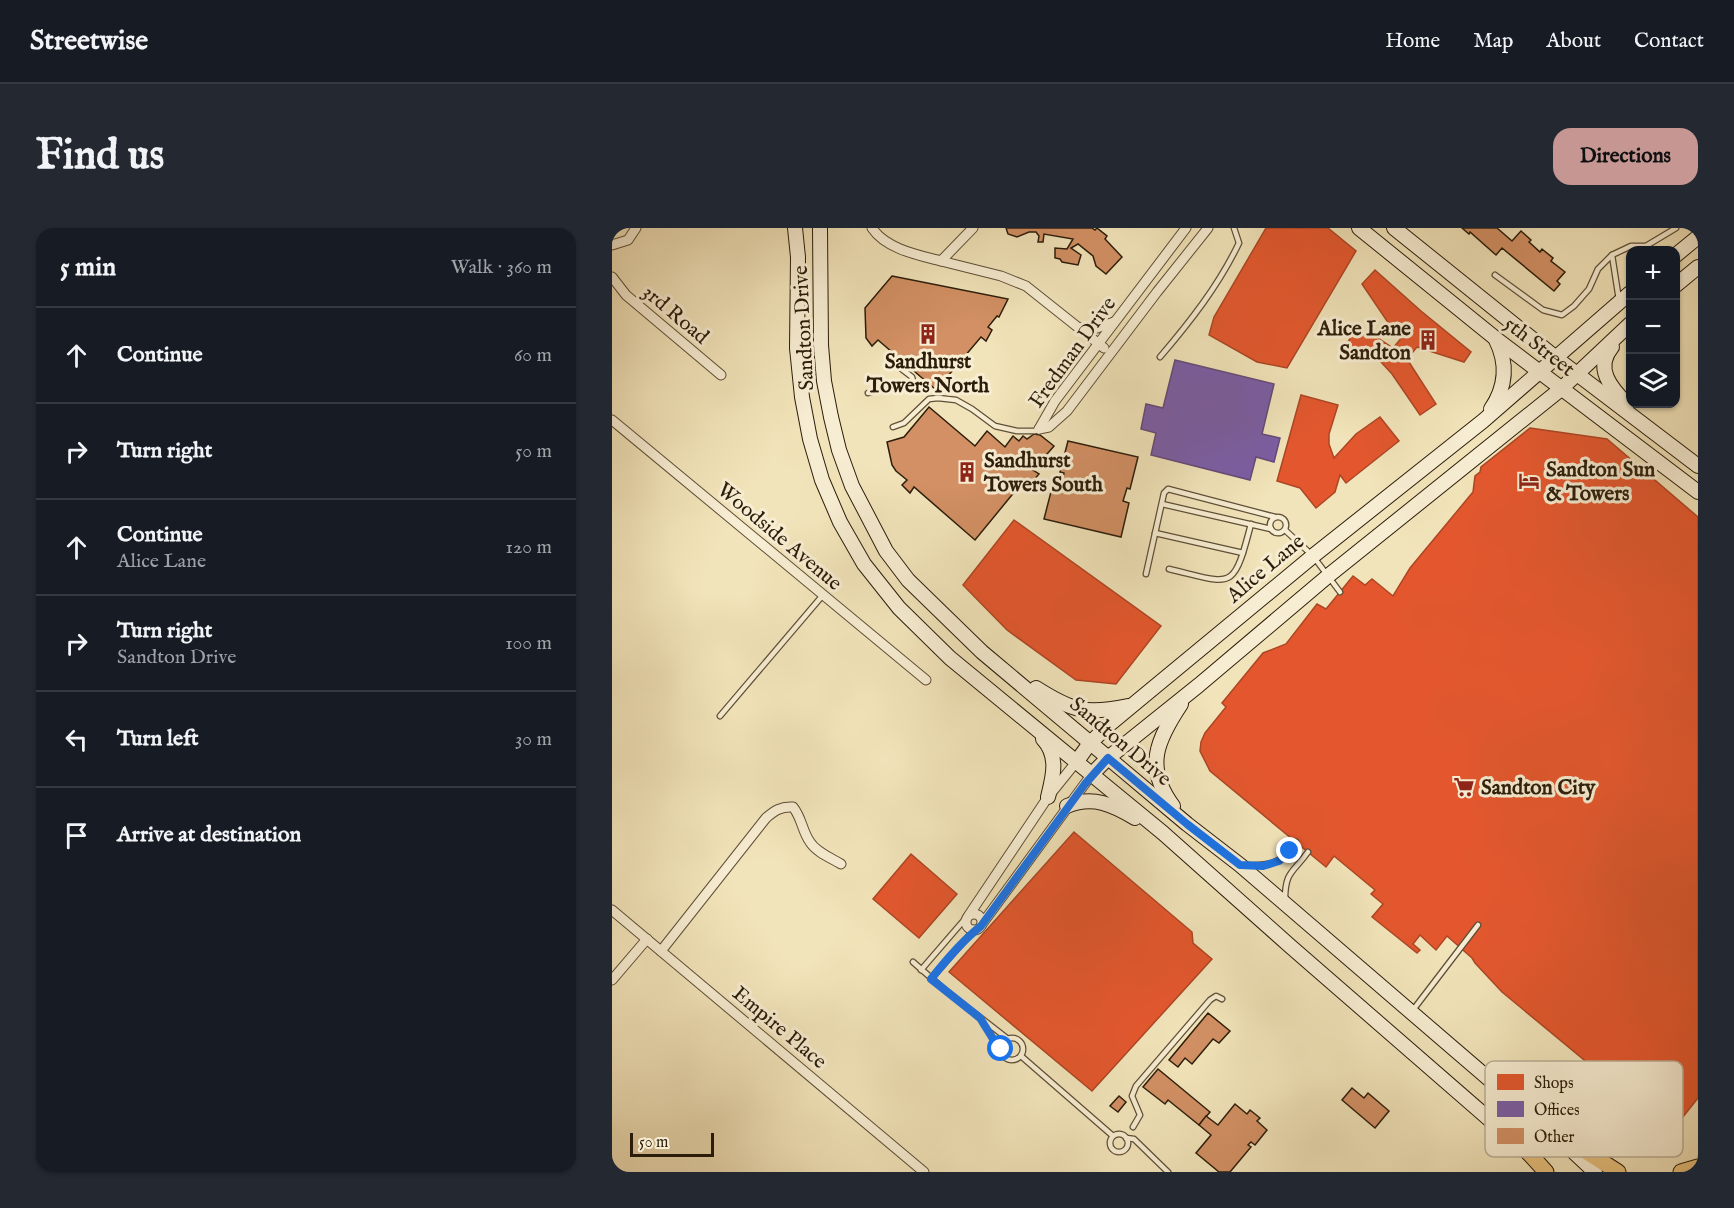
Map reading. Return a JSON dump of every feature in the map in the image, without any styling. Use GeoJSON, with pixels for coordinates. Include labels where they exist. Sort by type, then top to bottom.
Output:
{"type":"FeatureCollection","features":[{"type":"Feature","properties":{"kind":"main road","name":"Sandton Drive"},"geometry":{"type":"LineString","coordinates":[[795,228],[798,257],[797,348],[802,397],[810,439],[822,480],[840,522],[864,564],[898,608],[950,658],[1077,760],[1163,833],[1485,1115]]}},
{"type":"Feature","properties":{"kind":"main road","name":"Sandton Drive"},"geometry":{"type":"LineString","coordinates":[[820,228],[820,312],[824,381],[839,450],[852,486],[886,551],[908,580],[982,652],[1187,824],[1240,865],[1485,1075]]}},
{"type":"Feature","properties":{"kind":"main road","name":"5th Street"},"geometry":{"type":"LineString","coordinates":[[1359,228],[1495,338],[1698,492]]}},
{"type":"Feature","properties":{"kind":"main road","name":"5th Street"},"geometry":{"type":"LineString","coordinates":[[1394,228],[1556,358],[1698,466]]}},
{"type":"Feature","properties":{"kind":"main road"},"geometry":{"type":"LineString","coordinates":[[1680,252],[1698,237]]}},
{"type":"Feature","properties":{"kind":"main road"},"geometry":{"type":"LineString","coordinates":[[1680,282],[1698,267]]}},
{"type":"Feature","properties":{"kind":"main road","name":"Alice Lane"},"geometry":{"type":"LineString","coordinates":[[1077,760],[1090,743],[1132,705],[1313,556],[1483,421],[1625,298]]}},
{"type":"Feature","properties":{"kind":"main road"},"geometry":{"type":"LineString","coordinates":[[1092,774],[1108,758],[1328,576],[1562,389],[1626,328]]}},
{"type":"Feature","properties":{"kind":"main road"},"geometry":{"type":"LineString","coordinates":[[1626,329],[1605,356],[1604,372],[1612,388],[1656,436]]}},
{"type":"Feature","properties":{"kind":"main road"},"geometry":{"type":"LineString","coordinates":[[1483,421],[1496,402],[1504,374],[1502,351],[1495,338]]}},
{"type":"Feature","properties":{"kind":"main road"},"geometry":{"type":"LineString","coordinates":[[982,652],[1052,699],[1071,707],[1101,712],[1132,705]]}},
{"type":"Feature","properties":{"kind":"main road"},"geometry":{"type":"LineString","coordinates":[[1187,824],[1162,789],[1155,764],[1157,747],[1163,732],[1181,704],[1199,685]]}},
{"type":"Feature","properties":{"kind":"main road"},"geometry":{"type":"LineString","coordinates":[[1023,718],[1047,743],[1051,752],[1054,769],[1047,797]]}},
{"type":"Feature","properties":{"kind":"main road"},"geometry":{"type":"LineString","coordinates":[[1067,807],[1084,801],[1101,802],[1163,833]]}},
{"type":"Feature","properties":{"kind":"main road"},"geometry":{"type":"LineString","coordinates":[[1533,1157],[1548,1172]]}},
{"type":"Feature","properties":{"kind":"main road","name":"Sandton Drive"},"geometry":{"type":"LineString","coordinates":[[1578,1157],[1595,1172]]}},
{"type":"Feature","properties":{"kind":"main road"},"geometry":{"type":"LineString","coordinates":[[1595,1157],[1618,1172]]}},
{"type":"Feature","properties":{"kind":"main road"},"geometry":{"type":"LineString","coordinates":[[1680,1172],[1698,1167]]}},
{"type":"Feature","properties":{"kind":"street"},"geometry":{"type":"LineString","coordinates":[[612,245],[628,240],[636,228]]}},
{"type":"Feature","properties":{"kind":"street"},"geometry":{"type":"LineString","coordinates":[[872,228],[887,242],[906,251],[1001,276],[1026,286],[1111,352]]}},
{"type":"Feature","properties":{"kind":"street"},"geometry":{"type":"LineString","coordinates":[[941,261],[973,228]]}},
{"type":"Feature","properties":{"kind":"street","name":"Fredman Drive"},"geometry":{"type":"LineString","coordinates":[[1040,429],[1055,401],[1186,228]]}},
{"type":"Feature","properties":{"kind":"street","name":"Fredman Drive"},"geometry":{"type":"LineString","coordinates":[[1040,429],[1049,427],[1058,420],[1208,228]]}},
{"type":"Feature","properties":{"kind":"street","name":"3rd Road"},"geometry":{"type":"LineString","coordinates":[[612,277],[626,295],[721,375]]}},
{"type":"Feature","properties":{"kind":"street"},"geometry":{"type":"LineString","coordinates":[[1079,328],[1105,327],[1117,319]]}},
{"type":"Feature","properties":{"kind":"street"},"geometry":{"type":"LineString","coordinates":[[1079,370],[1091,379]]}},
{"type":"Feature","properties":{"kind":"street","name":"Woodside Avenue"},"geometry":{"type":"LineString","coordinates":[[612,420],[926,680]]}},
{"type":"Feature","properties":{"kind":"street","name":"Alice Lane"},"geometry":{"type":"LineString","coordinates":[[967,917],[1047,797],[1077,760]]}},
{"type":"Feature","properties":{"kind":"street"},"geometry":{"type":"LineString","coordinates":[[978,927],[1092,774]]}},
{"type":"Feature","properties":{"kind":"street"},"geometry":{"type":"LineString","coordinates":[[661,951],[775,810],[787,806],[793,807],[800,815],[809,842],[841,864]]}},
{"type":"Feature","properties":{"kind":"street","name":"Empire Place"},"geometry":{"type":"LineString","coordinates":[[612,910],[924,1172]]}},
{"type":"Feature","properties":{"kind":"street"},"geometry":{"type":"LineString","coordinates":[[974,913],[979,915],[982,919],[978,927],[967,927],[967,917],[974,913]]}},
{"type":"Feature","properties":{"kind":"street"},"geometry":{"type":"LineString","coordinates":[[612,980],[646,939]]}},
{"type":"Feature","properties":{"kind":"lane"},"geometry":{"type":"LineString","coordinates":[[1161,357],[1186,327],[1231,261],[1239,243],[1234,228]]}},
{"type":"Feature","properties":{"kind":"lane"},"geometry":{"type":"LineString","coordinates":[[1495,275],[1543,310],[1562,315],[1574,306],[1589,288],[1598,269],[1612,255],[1631,246],[1646,246],[1676,228]]}},
{"type":"Feature","properties":{"kind":"lane"},"geometry":{"type":"LineString","coordinates":[[1612,255],[1625,298]]}},
{"type":"Feature","properties":{"kind":"lane"},"geometry":{"type":"LineString","coordinates":[[899,367],[912,377],[914,384]]}},
{"type":"Feature","properties":{"kind":"lane"},"geometry":{"type":"LineString","coordinates":[[868,393],[889,387]]}},
{"type":"Feature","properties":{"kind":"lane"},"geometry":{"type":"LineString","coordinates":[[893,427],[904,423],[929,399],[938,398],[956,400],[995,426],[1017,431],[1040,429]]}},
{"type":"Feature","properties":{"kind":"lane"},"geometry":{"type":"LineString","coordinates":[[1146,574],[1161,504],[1166,490],[1173,489],[1281,517],[1287,525],[1285,530],[1278,533],[1251,524],[1161,504]]}},
{"type":"Feature","properties":{"kind":"lane"},"geometry":{"type":"LineString","coordinates":[[1271,529],[1270,523],[1275,517]]}},
{"type":"Feature","properties":{"kind":"lane"},"geometry":{"type":"LineString","coordinates":[[1169,569],[1221,581],[1230,579],[1237,571],[1251,524]]}},
{"type":"Feature","properties":{"kind":"lane"},"geometry":{"type":"LineString","coordinates":[[1285,530],[1313,556],[1340,592]]}},
{"type":"Feature","properties":{"kind":"lane"},"geometry":{"type":"LineString","coordinates":[[1155,533],[1244,551]]}},
{"type":"Feature","properties":{"kind":"lane"},"geometry":{"type":"LineString","coordinates":[[720,716],[823,595]]}},
{"type":"Feature","properties":{"kind":"lane"},"geometry":{"type":"LineString","coordinates":[[1240,865],[1263,866],[1279,861],[1296,842]]}},
{"type":"Feature","properties":{"kind":"lane"},"geometry":{"type":"LineString","coordinates":[[1284,903],[1285,884],[1289,873],[1308,852]]}},
{"type":"Feature","properties":{"kind":"lane"},"geometry":{"type":"LineString","coordinates":[[921,970],[967,917]]}},
{"type":"Feature","properties":{"kind":"lane"},"geometry":{"type":"LineString","coordinates":[[1411,1012],[1479,925]]}},
{"type":"Feature","properties":{"kind":"lane"},"geometry":{"type":"LineString","coordinates":[[931,979],[978,927]]}},
{"type":"Feature","properties":{"kind":"lane"},"geometry":{"type":"LineString","coordinates":[[913,962],[931,979],[1008,1039]]}},
{"type":"Feature","properties":{"kind":"lane"},"geometry":{"type":"LineString","coordinates":[[1133,1127],[1140,1115],[1132,1096],[1137,1086],[1210,1000],[1215,996],[1222,999]]}},
{"type":"Feature","properties":{"kind":"lane"},"geometry":{"type":"LineString","coordinates":[[980,1018],[1005,1057],[1011,1060],[1021,1056]]}},
{"type":"Feature","properties":{"kind":"lane"},"geometry":{"type":"LineString","coordinates":[[1001,1052],[1002,1045],[1008,1039],[1015,1038],[1021,1042],[1023,1049],[1021,1056]]}},
{"type":"Feature","properties":{"kind":"lane"},"geometry":{"type":"LineString","coordinates":[[1021,1056],[1113,1136]]}},
{"type":"Feature","properties":{"kind":"lane"},"geometry":{"type":"LineString","coordinates":[[1122,1134],[1126,1138],[1128,1143],[1125,1149],[1117,1152],[1111,1146],[1110,1141],[1113,1136],[1122,1134]]}},
{"type":"Feature","properties":{"kind":"lane"},"geometry":{"type":"LineString","coordinates":[[1126,1138],[1134,1139],[1168,1172]]}},
{"type":"Feature","properties":{"kind":"building: Shops"},"geometry":{"type":"Polygon","coordinates":[[[1266,228],[1328,228],[1356,251],[1287,368],[1257,362],[1209,335],[1214,317],[1266,228]]]}},
{"type":"Feature","properties":{"kind":"building: Shops","name":"Alice Lane Sandton"},"geometry":{"type":"Polygon","coordinates":[[[1375,270],[1471,352],[1464,362],[1417,347],[1407,359],[1436,404],[1420,415],[1381,362],[1347,345],[1353,331],[1372,334],[1393,348],[1403,336],[1389,324],[1362,284],[1375,270]]]}},
{"type":"Feature","properties":{"kind":"building: Shops"},"geometry":{"type":"Polygon","coordinates":[[[1301,395],[1338,405],[1329,434],[1329,444],[1334,458],[1356,434],[1380,417],[1399,441],[1346,483],[1340,475],[1335,492],[1316,508],[1300,488],[1277,481],[1301,395]]]}},
{"type":"Feature","properties":{"kind":"building: Shops","name":"Sandton City"},"geometry":{"type":"Polygon","coordinates":[[[1530,428],[1607,439],[1698,517],[1698,1098],[1683,1117],[1683,1061],[1585,1061],[1502,992],[1472,958],[1447,936],[1436,950],[1420,935],[1413,944],[1420,950],[1417,953],[1372,917],[1383,904],[1371,894],[1375,890],[1334,856],[1326,867],[1210,771],[1200,751],[1205,733],[1226,707],[1222,703],[1263,653],[1286,644],[1317,604],[1326,609],[1353,576],[1365,585],[1372,579],[1393,596],[1410,568],[1473,492],[1475,476],[1480,472],[1481,467],[1530,428]]]}},
{"type":"Feature","properties":{"kind":"building: Shops"},"geometry":{"type":"Polygon","coordinates":[[[1014,520],[1161,626],[1116,684],[1076,680],[1007,630],[963,585],[1014,520]]]}},
{"type":"Feature","properties":{"kind":"building: Shops"},"geometry":{"type":"Polygon","coordinates":[[[1074,832],[1192,932],[1193,943],[1212,959],[1092,1091],[949,972],[1074,832]]]}},
{"type":"Feature","properties":{"kind":"building: Shops"},"geometry":{"type":"Polygon","coordinates":[[[911,854],[957,894],[919,938],[873,899],[911,854]]]}},
{"type":"Feature","properties":{"kind":"building: Offices"},"geometry":{"type":"Polygon","coordinates":[[[1175,360],[1274,384],[1262,434],[1280,438],[1274,462],[1256,457],[1250,480],[1151,455],[1156,433],[1141,429],[1146,404],[1163,408],[1175,360]]]}},
{"type":"Feature","properties":{"kind":"building: Other"},"geometry":{"type":"Polygon","coordinates":[[[1006,228],[1092,228],[1095,230],[1097,228],[1107,236],[1105,239],[1122,257],[1106,274],[1096,266],[1093,256],[1078,244],[1071,248],[1081,255],[1078,265],[1055,258],[1055,248],[1067,249],[1073,239],[1044,234],[1043,242],[1038,242],[1039,236],[1036,232],[1017,237],[1008,234],[1006,228]]]}},
{"type":"Feature","properties":{"kind":"building: Other"},"geometry":{"type":"Polygon","coordinates":[[[1462,228],[1497,228],[1512,241],[1521,231],[1531,240],[1529,242],[1540,252],[1542,249],[1553,258],[1551,261],[1565,272],[1557,281],[1560,284],[1554,291],[1502,248],[1496,255],[1470,232],[1469,234],[1462,228]]]}},
{"type":"Feature","properties":{"kind":"building: Other","name":"Sandhurst Towers North"},"geometry":{"type":"Polygon","coordinates":[[[892,276],[1008,299],[999,317],[997,316],[988,327],[992,330],[986,341],[981,337],[936,390],[878,340],[872,346],[866,338],[865,308],[892,276]]]}},
{"type":"Feature","properties":{"kind":"building: Other","name":"Sandhurst Towers South"},"geometry":{"type":"Polygon","coordinates":[[[929,407],[975,446],[987,431],[1005,447],[1013,436],[1019,441],[1023,436],[1027,439],[1034,434],[1040,435],[1054,446],[1033,470],[1039,474],[1031,483],[1025,479],[975,540],[914,487],[910,493],[902,485],[907,480],[892,465],[887,442],[904,437],[929,407]]]}},
{"type":"Feature","properties":{"kind":"building: Other"},"geometry":{"type":"Polygon","coordinates":[[[1068,441],[1138,457],[1130,489],[1127,488],[1123,501],[1129,503],[1121,537],[1044,519],[1053,484],[1061,487],[1064,473],[1060,472],[1068,441]]]}},
{"type":"Feature","properties":{"kind":"building: Other"},"geometry":{"type":"Polygon","coordinates":[[[1208,1013],[1230,1031],[1219,1043],[1213,1039],[1192,1064],[1185,1058],[1178,1067],[1169,1060],[1208,1013]]]}},
{"type":"Feature","properties":{"kind":"building: Other"},"geometry":{"type":"Polygon","coordinates":[[[1158,1069],[1210,1112],[1199,1125],[1168,1100],[1165,1104],[1143,1087],[1158,1069]]]}},
{"type":"Feature","properties":{"kind":"building: Other"},"geometry":{"type":"Polygon","coordinates":[[[1352,1088],[1364,1098],[1368,1093],[1389,1111],[1375,1128],[1342,1100],[1352,1088]]]}},
{"type":"Feature","properties":{"kind":"building: Other"},"geometry":{"type":"Polygon","coordinates":[[[1119,1096],[1126,1102],[1118,1112],[1110,1106],[1119,1096]]]}},
{"type":"Feature","properties":{"kind":"building: Other"},"geometry":{"type":"Polygon","coordinates":[[[1235,1104],[1247,1114],[1250,1110],[1260,1118],[1257,1121],[1267,1130],[1255,1145],[1251,1142],[1248,1145],[1251,1147],[1230,1172],[1219,1172],[1196,1153],[1211,1135],[1199,1125],[1206,1116],[1218,1125],[1235,1104]]]}},
{"type":"Feature","properties":{"kind":"place","name":"Sandhurst Towers North"},"geometry":{"type":"Point","coordinates":[928,334]}},
{"type":"Feature","properties":{"kind":"place","name":"Alice Lane Sandton"},"geometry":{"type":"Point","coordinates":[1428,340]}},
{"type":"Feature","properties":{"kind":"place","name":"Sandhurst Towers South"},"geometry":{"type":"Point","coordinates":[967,472]}},
{"type":"Feature","properties":{"kind":"place","name":"Sandton Sun & Towers"},"geometry":{"type":"Point","coordinates":[1529,481]}},
{"type":"Feature","properties":{"kind":"place","name":"Sandton City"},"geometry":{"type":"Point","coordinates":[1464,787]}},
{"type":"Feature","properties":{"kind":"route"},"geometry":{"type":"LineString","coordinates":[[1001,1049],[1001,1052],[980,1018],[931,979],[954,951],[974,930],[981,926],[1092,774],[1108,758],[1240,865],[1263,866],[1279,861],[1290,851]]}}]}
